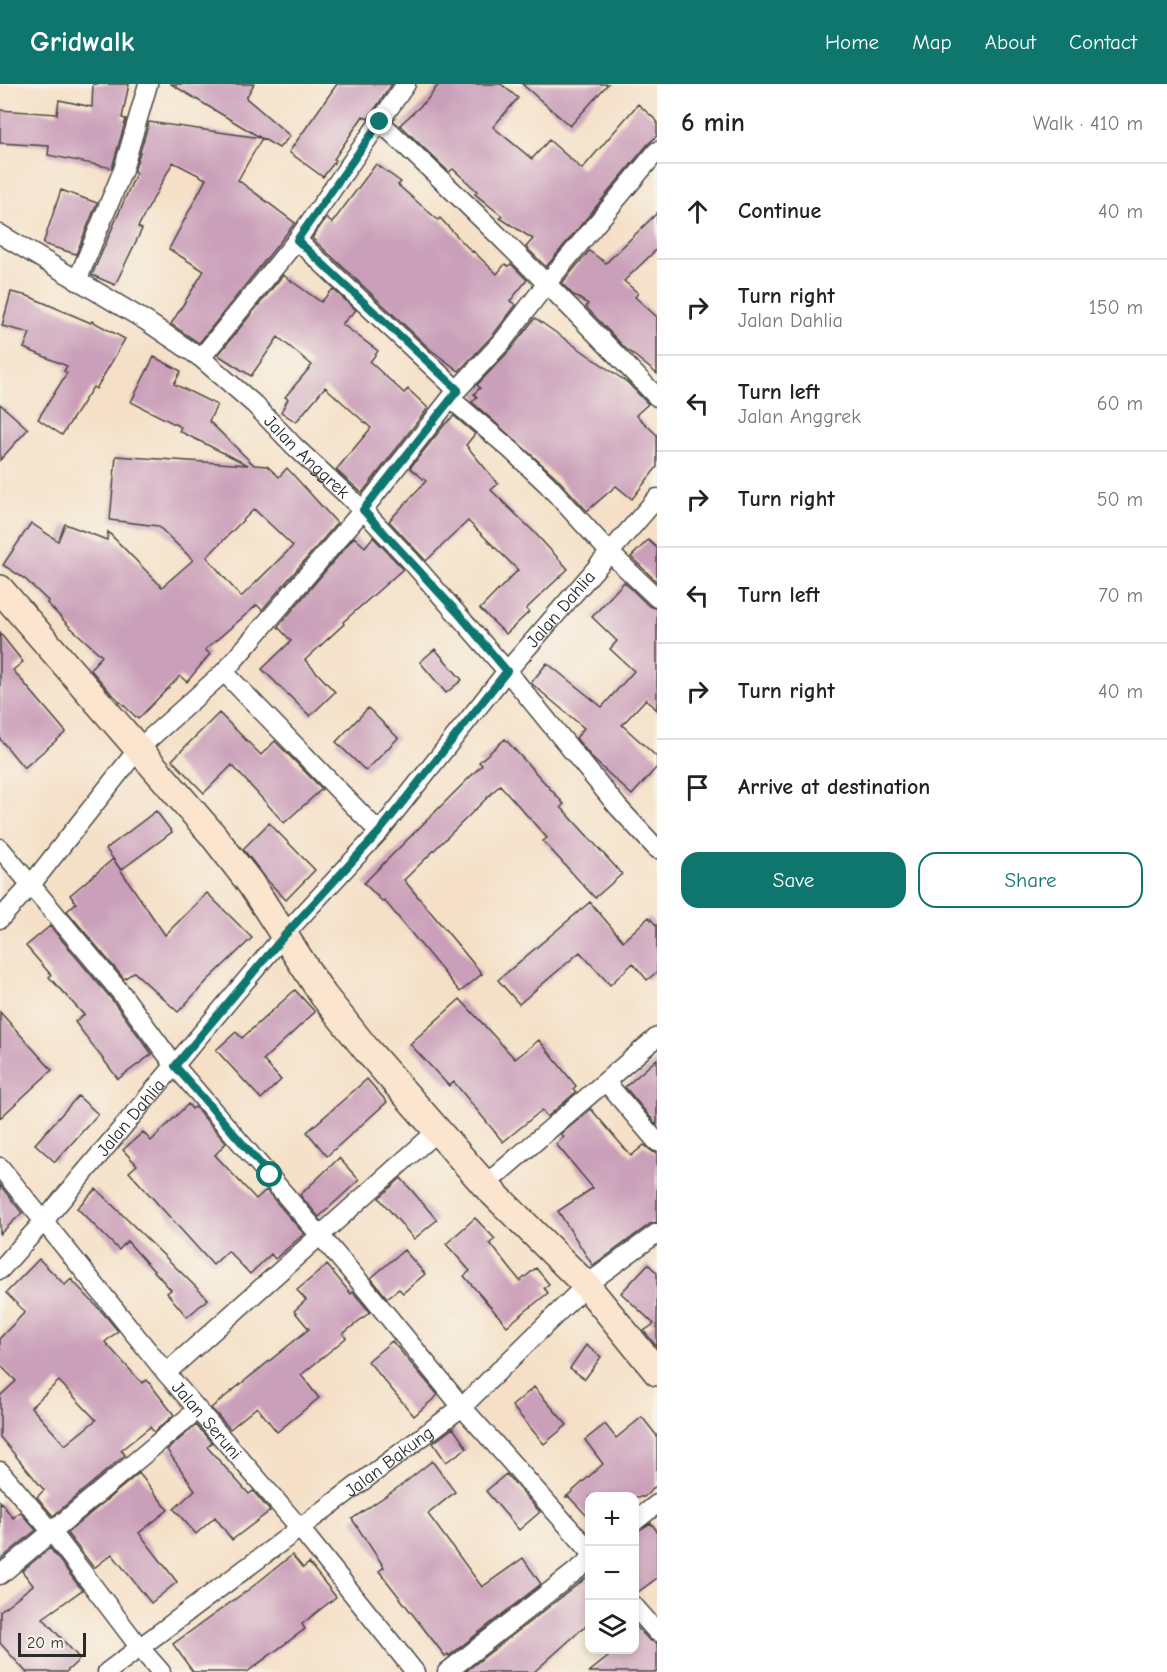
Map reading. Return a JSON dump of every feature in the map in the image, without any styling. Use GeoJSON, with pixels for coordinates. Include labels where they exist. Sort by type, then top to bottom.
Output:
{"type":"FeatureCollection","features":[{"type":"Feature","properties":{"kind":"street"},"geometry":{"type":"LineString","coordinates":[[77,281],[123,170],[148,84]]}},
{"type":"Feature","properties":{"kind":"street"},"geometry":{"type":"LineString","coordinates":[[201,358],[297,240],[406,84]]}},
{"type":"Feature","properties":{"kind":"street"},"geometry":{"type":"LineString","coordinates":[[380,122],[456,192],[657,397]]}},
{"type":"Feature","properties":{"kind":"street"},"geometry":{"type":"LineString","coordinates":[[0,919],[30,886],[138,749],[224,672],[363,510],[454,395],[502,342],[547,283],[657,151]]}},
{"type":"Feature","properties":{"kind":"street","name":"Jalan Anggrek"},"geometry":{"type":"LineString","coordinates":[[0,234],[146,321],[201,358],[255,405],[294,446],[363,510],[457,612],[604,790],[657,849]]}},
{"type":"Feature","properties":{"kind":"street"},"geometry":{"type":"LineString","coordinates":[[297,240],[540,477],[610,553],[657,598]]}},
{"type":"Feature","properties":{"kind":"street","name":"Jalan Dahlia"},"geometry":{"type":"LineString","coordinates":[[0,1270],[44,1222],[284,936],[379,832],[507,671],[657,498]]}},
{"type":"Feature","properties":{"kind":"street"},"geometry":{"type":"LineString","coordinates":[[0,589],[212,834],[250,883],[323,995],[366,1049],[485,1185],[586,1285],[657,1372]]}},
{"type":"Feature","properties":{"kind":"street"},"geometry":{"type":"LineString","coordinates":[[224,672],[379,832]]}},
{"type":"Feature","properties":{"kind":"street"},"geometry":{"type":"LineString","coordinates":[[0,848],[122,994],[175,1066],[359,1281],[462,1407],[586,1546]]}},
{"type":"Feature","properties":{"kind":"street"},"geometry":{"type":"LineString","coordinates":[[485,1185],[657,1037]]}},
{"type":"Feature","properties":{"kind":"street"},"geometry":{"type":"LineString","coordinates":[[606,1082],[657,1142]]}},
{"type":"Feature","properties":{"kind":"street"},"geometry":{"type":"LineString","coordinates":[[166,1373],[437,1131]]}},
{"type":"Feature","properties":{"kind":"street","name":"Jalan Seruni"},"geometry":{"type":"LineString","coordinates":[[0,1167],[166,1373],[299,1527],[415,1672]]}},
{"type":"Feature","properties":{"kind":"street","name":"Jalan Bakung"},"geometry":{"type":"LineString","coordinates":[[107,1672],[462,1407],[586,1285],[657,1233]]}},
{"type":"Feature","properties":{"kind":"street"},"geometry":{"type":"LineString","coordinates":[[0,1575],[197,1410]]}},
{"type":"Feature","properties":{"kind":"street"},"geometry":{"type":"LineString","coordinates":[[0,1471],[52,1532],[140,1648],[161,1672]]}},
{"type":"Feature","properties":{"kind":"street"},"geometry":{"type":"LineString","coordinates":[[639,1518],[657,1504]]}},
{"type":"Feature","properties":{"kind":"street"},"geometry":{"type":"LineString","coordinates":[[447,1672],[585,1564]]}},
{"type":"Feature","properties":{"kind":"street"},"geometry":{"type":"LineString","coordinates":[[639,1612],[657,1632]]}},
{"type":"Feature","properties":{"kind":"building"},"geometry":{"type":"Polygon","coordinates":[[[93,84],[129,84],[122,118],[126,119],[112,168],[48,155],[49,146],[0,143],[0,110],[57,114],[59,100],[92,107],[93,84]]]}},
{"type":"Feature","properties":{"kind":"building"},"geometry":{"type":"Polygon","coordinates":[[[171,84],[254,84],[246,98],[290,136],[279,148],[262,138],[238,180],[295,223],[199,343],[171,324],[204,271],[169,249],[206,179],[173,162],[138,227],[142,229],[115,285],[92,275],[136,173],[134,172],[149,122],[261,138],[171,84]]]}},
{"type":"Feature","properties":{"kind":"building"},"geometry":{"type":"Polygon","coordinates":[[[337,84],[392,84],[368,119],[363,116],[323,177],[289,152],[337,84]]]}},
{"type":"Feature","properties":{"kind":"building"},"geometry":{"type":"Polygon","coordinates":[[[439,84],[501,84],[518,98],[493,127],[532,159],[549,140],[582,169],[638,104],[657,121],[657,136],[546,267],[526,247],[533,239],[500,218],[502,216],[475,194],[477,191],[453,169],[449,172],[400,125],[427,100],[439,84]]]}},
{"type":"Feature","properties":{"kind":"building"},"geometry":{"type":"Polygon","coordinates":[[[522,84],[608,84],[570,126],[522,84]]]}},
{"type":"Feature","properties":{"kind":"building"},"geometry":{"type":"Polygon","coordinates":[[[376,164],[401,182],[398,185],[438,220],[440,218],[472,252],[497,274],[505,264],[508,266],[511,264],[527,280],[510,301],[516,305],[493,335],[459,371],[431,350],[312,238],[326,218],[332,223],[376,164]]]}},
{"type":"Feature","properties":{"kind":"building"},"geometry":{"type":"Polygon","coordinates":[[[61,190],[97,203],[76,254],[43,244],[61,190]]]}},
{"type":"Feature","properties":{"kind":"building"},"geometry":{"type":"Polygon","coordinates":[[[657,213],[657,249],[624,281],[638,293],[635,297],[657,317],[657,374],[624,347],[586,307],[588,304],[572,294],[562,283],[589,251],[606,263],[657,213]]]}},
{"type":"Feature","properties":{"kind":"building"},"geometry":{"type":"Polygon","coordinates":[[[283,275],[321,302],[333,289],[356,310],[342,324],[378,351],[370,362],[404,393],[408,389],[428,408],[362,493],[336,470],[371,428],[325,387],[296,422],[281,412],[288,399],[285,397],[312,365],[278,337],[251,376],[218,355],[283,275]]]}},
{"type":"Feature","properties":{"kind":"building"},"geometry":{"type":"Polygon","coordinates":[[[11,292],[28,296],[91,323],[92,321],[125,339],[96,389],[93,387],[62,435],[38,419],[67,373],[64,371],[67,366],[24,348],[30,333],[2,326],[11,292]]]}},
{"type":"Feature","properties":{"kind":"building"},"geometry":{"type":"Polygon","coordinates":[[[535,318],[628,383],[648,404],[636,415],[657,435],[657,467],[632,499],[616,486],[587,511],[555,476],[472,402],[477,397],[474,394],[480,388],[477,385],[510,350],[535,318]]]}},
{"type":"Feature","properties":{"kind":"building"},"geometry":{"type":"Polygon","coordinates":[[[154,357],[181,371],[174,384],[217,405],[209,421],[254,465],[267,466],[279,477],[287,468],[337,523],[262,610],[257,605],[205,650],[210,654],[187,682],[180,676],[138,719],[90,669],[102,656],[69,626],[25,579],[3,565],[31,523],[58,541],[65,524],[107,540],[108,532],[162,587],[193,560],[158,526],[110,520],[116,456],[248,465],[179,431],[181,427],[131,402],[154,357]],[[254,509],[207,557],[241,597],[293,546],[254,509]]]}},
{"type":"Feature","properties":{"kind":"building"},"geometry":{"type":"Polygon","coordinates":[[[0,404],[28,429],[0,460],[0,404]]]}},
{"type":"Feature","properties":{"kind":"building"},"geometry":{"type":"Polygon","coordinates":[[[454,416],[475,434],[466,445],[498,484],[491,490],[568,569],[526,609],[529,612],[506,634],[480,609],[518,570],[468,521],[426,561],[389,521],[426,481],[410,468],[454,416]]]}},
{"type":"Feature","properties":{"kind":"building"},"geometry":{"type":"Polygon","coordinates":[[[354,537],[365,547],[373,537],[403,569],[343,622],[344,624],[305,660],[335,692],[310,716],[262,669],[291,641],[278,627],[354,537]]]}},
{"type":"Feature","properties":{"kind":"building"},"geometry":{"type":"Polygon","coordinates":[[[648,540],[657,548],[657,582],[631,557],[648,540]]]}},
{"type":"Feature","properties":{"kind":"building"},"geometry":{"type":"Polygon","coordinates":[[[624,582],[649,606],[657,609],[657,710],[646,699],[622,725],[657,757],[657,767],[632,795],[594,760],[576,738],[584,728],[531,683],[547,663],[602,707],[634,671],[610,649],[617,641],[592,617],[624,582]]]}},
{"type":"Feature","properties":{"kind":"building"},"geometry":{"type":"Polygon","coordinates":[[[0,633],[23,662],[13,670],[66,732],[24,768],[0,739],[0,633]]]}},
{"type":"Feature","properties":{"kind":"building"},"geometry":{"type":"Polygon","coordinates":[[[435,649],[462,680],[446,693],[420,662],[435,649]]]}},
{"type":"Feature","properties":{"kind":"building"},"geometry":{"type":"Polygon","coordinates":[[[368,708],[398,738],[366,771],[336,742],[368,708]]]}},
{"type":"Feature","properties":{"kind":"building"},"geometry":{"type":"Polygon","coordinates":[[[219,713],[261,755],[275,741],[322,789],[284,823],[232,765],[204,793],[172,760],[219,713]]]}},
{"type":"Feature","properties":{"kind":"building"},"geometry":{"type":"Polygon","coordinates":[[[505,739],[564,804],[561,807],[622,874],[595,898],[543,841],[547,838],[500,785],[404,880],[482,974],[460,992],[384,900],[383,902],[364,883],[482,765],[479,762],[505,739]]]}},
{"type":"Feature","properties":{"kind":"building"},"geometry":{"type":"Polygon","coordinates":[[[156,811],[172,832],[121,870],[106,849],[156,811]]]}},
{"type":"Feature","properties":{"kind":"building"},"geometry":{"type":"Polygon","coordinates":[[[269,823],[315,870],[286,900],[243,849],[269,823]]]}},
{"type":"Feature","properties":{"kind":"building"},"geometry":{"type":"Polygon","coordinates":[[[113,859],[165,935],[207,893],[252,938],[178,1012],[134,972],[124,979],[67,911],[76,903],[70,895],[113,859]]]}},
{"type":"Feature","properties":{"kind":"building"},"geometry":{"type":"Polygon","coordinates":[[[590,902],[623,941],[649,917],[657,926],[657,972],[647,980],[633,963],[610,985],[580,952],[519,1004],[498,980],[590,902]]]}},
{"type":"Feature","properties":{"kind":"building"},"geometry":{"type":"Polygon","coordinates":[[[50,926],[113,1001],[152,1054],[118,1079],[75,1022],[84,1015],[49,977],[51,975],[26,946],[50,926]]]}},
{"type":"Feature","properties":{"kind":"building"},"geometry":{"type":"Polygon","coordinates":[[[295,990],[315,1012],[263,1060],[281,1080],[261,1099],[216,1050],[236,1032],[242,1038],[295,990]]]}},
{"type":"Feature","properties":{"kind":"building"},"geometry":{"type":"Polygon","coordinates":[[[460,999],[515,1059],[539,1040],[576,1086],[573,1089],[576,1092],[547,1117],[542,1110],[503,1142],[454,1082],[449,1086],[410,1044],[460,999]]]}},
{"type":"Feature","properties":{"kind":"building"},"geometry":{"type":"Polygon","coordinates":[[[0,1012],[52,1070],[0,1118],[0,1012]]]}},
{"type":"Feature","properties":{"kind":"building"},"geometry":{"type":"Polygon","coordinates":[[[657,1059],[657,1125],[625,1087],[657,1059]]]}},
{"type":"Feature","properties":{"kind":"building"},"geometry":{"type":"Polygon","coordinates":[[[367,1079],[387,1102],[327,1156],[307,1132],[367,1079]]]}},
{"type":"Feature","properties":{"kind":"building"},"geometry":{"type":"Polygon","coordinates":[[[78,1096],[98,1114],[55,1162],[35,1144],[78,1096]]]}},
{"type":"Feature","properties":{"kind":"building"},"geometry":{"type":"Polygon","coordinates":[[[188,1104],[192,1109],[195,1107],[226,1143],[215,1155],[256,1199],[266,1190],[304,1234],[275,1259],[271,1254],[250,1274],[228,1251],[213,1265],[129,1172],[137,1165],[123,1150],[143,1132],[151,1141],[188,1104]]]}},
{"type":"Feature","properties":{"kind":"building"},"geometry":{"type":"Polygon","coordinates":[[[591,1109],[631,1156],[644,1145],[657,1153],[657,1222],[650,1224],[593,1266],[558,1211],[593,1188],[556,1144],[564,1137],[561,1134],[591,1109]]]}},
{"type":"Feature","properties":{"kind":"building"},"geometry":{"type":"Polygon","coordinates":[[[339,1158],[359,1180],[319,1217],[300,1195],[339,1158]]]}},
{"type":"Feature","properties":{"kind":"building"},"geometry":{"type":"Polygon","coordinates":[[[401,1178],[437,1220],[414,1239],[379,1198],[401,1178]]]}},
{"type":"Feature","properties":{"kind":"building"},"geometry":{"type":"Polygon","coordinates":[[[0,1185],[22,1213],[0,1234],[0,1185]]]}},
{"type":"Feature","properties":{"kind":"building"},"geometry":{"type":"Polygon","coordinates":[[[96,1189],[208,1299],[187,1317],[167,1293],[171,1290],[127,1241],[119,1250],[77,1208],[96,1189]]]}},
{"type":"Feature","properties":{"kind":"building"},"geometry":{"type":"Polygon","coordinates":[[[475,1218],[495,1239],[490,1243],[520,1281],[536,1268],[549,1284],[544,1288],[548,1293],[507,1326],[464,1276],[470,1271],[446,1244],[475,1218]]]}},
{"type":"Feature","properties":{"kind":"building"},"geometry":{"type":"Polygon","coordinates":[[[404,1250],[425,1274],[403,1293],[399,1289],[387,1298],[371,1278],[404,1250]]]}},
{"type":"Feature","properties":{"kind":"building"},"geometry":{"type":"Polygon","coordinates":[[[39,1259],[65,1285],[71,1279],[118,1331],[105,1342],[142,1383],[147,1380],[174,1415],[154,1432],[150,1427],[121,1450],[125,1455],[53,1516],[37,1497],[44,1490],[0,1437],[0,1396],[16,1381],[0,1365],[0,1338],[25,1312],[6,1293],[39,1259]],[[59,1381],[31,1407],[65,1445],[96,1420],[59,1381]]]}},
{"type":"Feature","properties":{"kind":"building"},"geometry":{"type":"Polygon","coordinates":[[[648,1264],[657,1273],[657,1347],[644,1331],[654,1324],[621,1293],[648,1264]]]}},
{"type":"Feature","properties":{"kind":"building"},"geometry":{"type":"Polygon","coordinates":[[[327,1265],[351,1294],[353,1292],[370,1312],[343,1334],[346,1338],[301,1375],[319,1398],[277,1432],[257,1407],[230,1429],[211,1408],[309,1329],[294,1311],[306,1300],[297,1290],[327,1265]]]}},
{"type":"Feature","properties":{"kind":"building"},"geometry":{"type":"Polygon","coordinates":[[[392,1341],[438,1395],[414,1416],[368,1361],[392,1341]]]}},
{"type":"Feature","properties":{"kind":"building"},"geometry":{"type":"Polygon","coordinates":[[[586,1345],[601,1357],[585,1379],[570,1368],[586,1345]]]}},
{"type":"Feature","properties":{"kind":"building"},"geometry":{"type":"Polygon","coordinates":[[[534,1387],[567,1425],[544,1444],[512,1406],[534,1387]]]}},
{"type":"Feature","properties":{"kind":"building"},"geometry":{"type":"Polygon","coordinates":[[[642,1417],[657,1436],[657,1485],[644,1497],[639,1497],[639,1492],[585,1492],[585,1514],[569,1497],[566,1497],[603,1464],[585,1440],[605,1424],[616,1438],[642,1417]]]}},
{"type":"Feature","properties":{"kind":"building"},"geometry":{"type":"Polygon","coordinates":[[[196,1425],[212,1443],[207,1447],[249,1494],[253,1491],[270,1511],[232,1540],[215,1517],[196,1534],[174,1509],[195,1490],[167,1450],[196,1425]]]}},
{"type":"Feature","properties":{"kind":"building"},"geometry":{"type":"Polygon","coordinates":[[[453,1428],[467,1448],[446,1462],[433,1443],[453,1428]]]}},
{"type":"Feature","properties":{"kind":"building"},"geometry":{"type":"Polygon","coordinates":[[[432,1461],[455,1492],[428,1514],[482,1587],[523,1558],[541,1584],[449,1656],[448,1654],[445,1656],[379,1571],[384,1567],[352,1519],[432,1461]]]}},
{"type":"Feature","properties":{"kind":"building"},"geometry":{"type":"Polygon","coordinates":[[[139,1473],[168,1510],[139,1533],[177,1582],[151,1603],[112,1554],[94,1568],[67,1533],[139,1473]]]}},
{"type":"Feature","properties":{"kind":"building"},"geometry":{"type":"Polygon","coordinates":[[[506,1474],[540,1512],[519,1530],[486,1491],[506,1474]]]}},
{"type":"Feature","properties":{"kind":"building"},"geometry":{"type":"Polygon","coordinates":[[[0,1501],[13,1518],[20,1512],[36,1530],[0,1560],[0,1501]]]}},
{"type":"Feature","properties":{"kind":"building"},"geometry":{"type":"Polygon","coordinates":[[[651,1523],[657,1531],[657,1578],[639,1591],[639,1546],[639,1530],[651,1523]]]}},
{"type":"Feature","properties":{"kind":"building"},"geometry":{"type":"Polygon","coordinates":[[[50,1548],[82,1590],[43,1618],[80,1659],[66,1672],[26,1672],[0,1643],[0,1611],[33,1585],[22,1571],[50,1548]]]}},
{"type":"Feature","properties":{"kind":"building"},"geometry":{"type":"Polygon","coordinates":[[[292,1555],[303,1568],[309,1563],[336,1597],[302,1624],[305,1629],[247,1672],[193,1672],[173,1644],[292,1555]]]}},
{"type":"Feature","properties":{"kind":"building"},"geometry":{"type":"Polygon","coordinates":[[[585,1579],[585,1626],[534,1672],[465,1672],[585,1579]]]}},
{"type":"Feature","properties":{"kind":"building"},"geometry":{"type":"Polygon","coordinates":[[[639,1629],[649,1640],[657,1643],[657,1672],[589,1672],[612,1654],[639,1654],[639,1629]]]}},
{"type":"Feature","properties":{"kind":"route"},"geometry":{"type":"LineString","coordinates":[[270,1175],[175,1066],[284,936],[379,832],[507,671],[457,612],[363,510],[458,390],[297,240],[380,122]]}}]}
